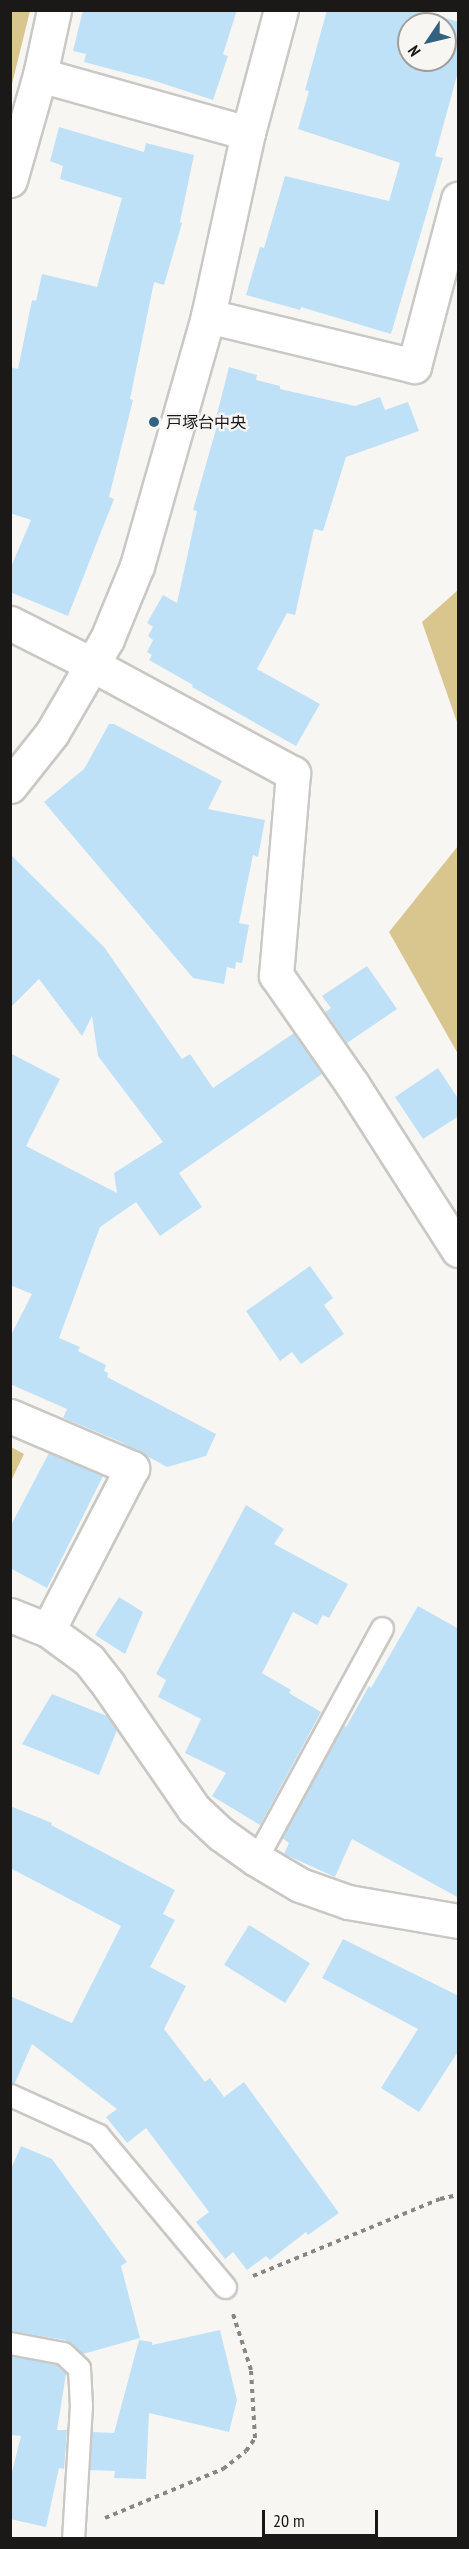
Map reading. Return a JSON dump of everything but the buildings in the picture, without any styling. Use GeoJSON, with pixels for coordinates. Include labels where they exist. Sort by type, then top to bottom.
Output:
{"type":"FeatureCollection","features":[{"type":"Feature","properties":{"kind":"street"},"geometry":{"type":"LineString","coordinates":[[10,180],[40,75],[54,10]]}},
{"type":"Feature","properties":{"kind":"street"},"geometry":{"type":"LineString","coordinates":[[10,786],[52,733],[107,639],[137,566],[208,316],[248,133],[281,10]]}},
{"type":"Feature","properties":{"kind":"street"},"geometry":{"type":"LineString","coordinates":[[40,75],[248,133]]}},
{"type":"Feature","properties":{"kind":"street"},"geometry":{"type":"LineString","coordinates":[[208,316],[414,366],[459,199]]}},
{"type":"Feature","properties":{"kind":"street"},"geometry":{"type":"LineString","coordinates":[[10,623],[91,664],[292,773],[276,975],[352,1084],[459,1250]]}},
{"type":"Feature","properties":{"kind":"street"},"geometry":{"type":"LineString","coordinates":[[10,1416],[132,1468],[48,1630]]}},
{"type":"Feature","properties":{"kind":"street"},"geometry":{"type":"LineString","coordinates":[[10,1615],[48,1630],[88,1660],[109,1686],[194,1809],[221,1834],[256,1859],[300,1885],[348,1902],[459,1922]]}},
{"type":"Feature","properties":{"kind":"lane"},"geometry":{"type":"LineString","coordinates":[[256,1859],[382,1628]]}},
{"type":"Feature","properties":{"kind":"lane"},"geometry":{"type":"LineString","coordinates":[[10,2095],[98,2135],[225,2287]]}},
{"type":"Feature","properties":{"kind":"lane"},"geometry":{"type":"LineString","coordinates":[[10,2343],[63,2353],[80,2368],[81,2405],[73,2535]]}},
{"type":"Feature","properties":{"kind":"path"},"geometry":{"type":"LineString","coordinates":[[73,2535],[223,2469],[246,2451],[255,2438],[251,2370],[225,2287],[440,2199],[459,2195]]}},
{"type":"Feature","properties":{"kind":"shaded area"},"geometry":{"type":"Polygon","coordinates":[[[10,11],[30,11],[11,88],[10,11]]]}},
{"type":"Feature","properties":{"kind":"shaded area"},"geometry":{"type":"Polygon","coordinates":[[[458,590],[458,725],[422,622],[458,590]]]}},
{"type":"Feature","properties":{"kind":"shaded area"},"geometry":{"type":"Polygon","coordinates":[[[458,846],[458,1054],[389,932],[458,846]]]}},
{"type":"Feature","properties":{"kind":"shaded area"},"geometry":{"type":"Polygon","coordinates":[[[11,1447],[24,1454],[11,1481],[11,1447]]]}},
{"type":"Feature","properties":{"kind":"place","name":"戸塚台中央"},"geometry":{"type":"Point","coordinates":[154,422]}}]}
